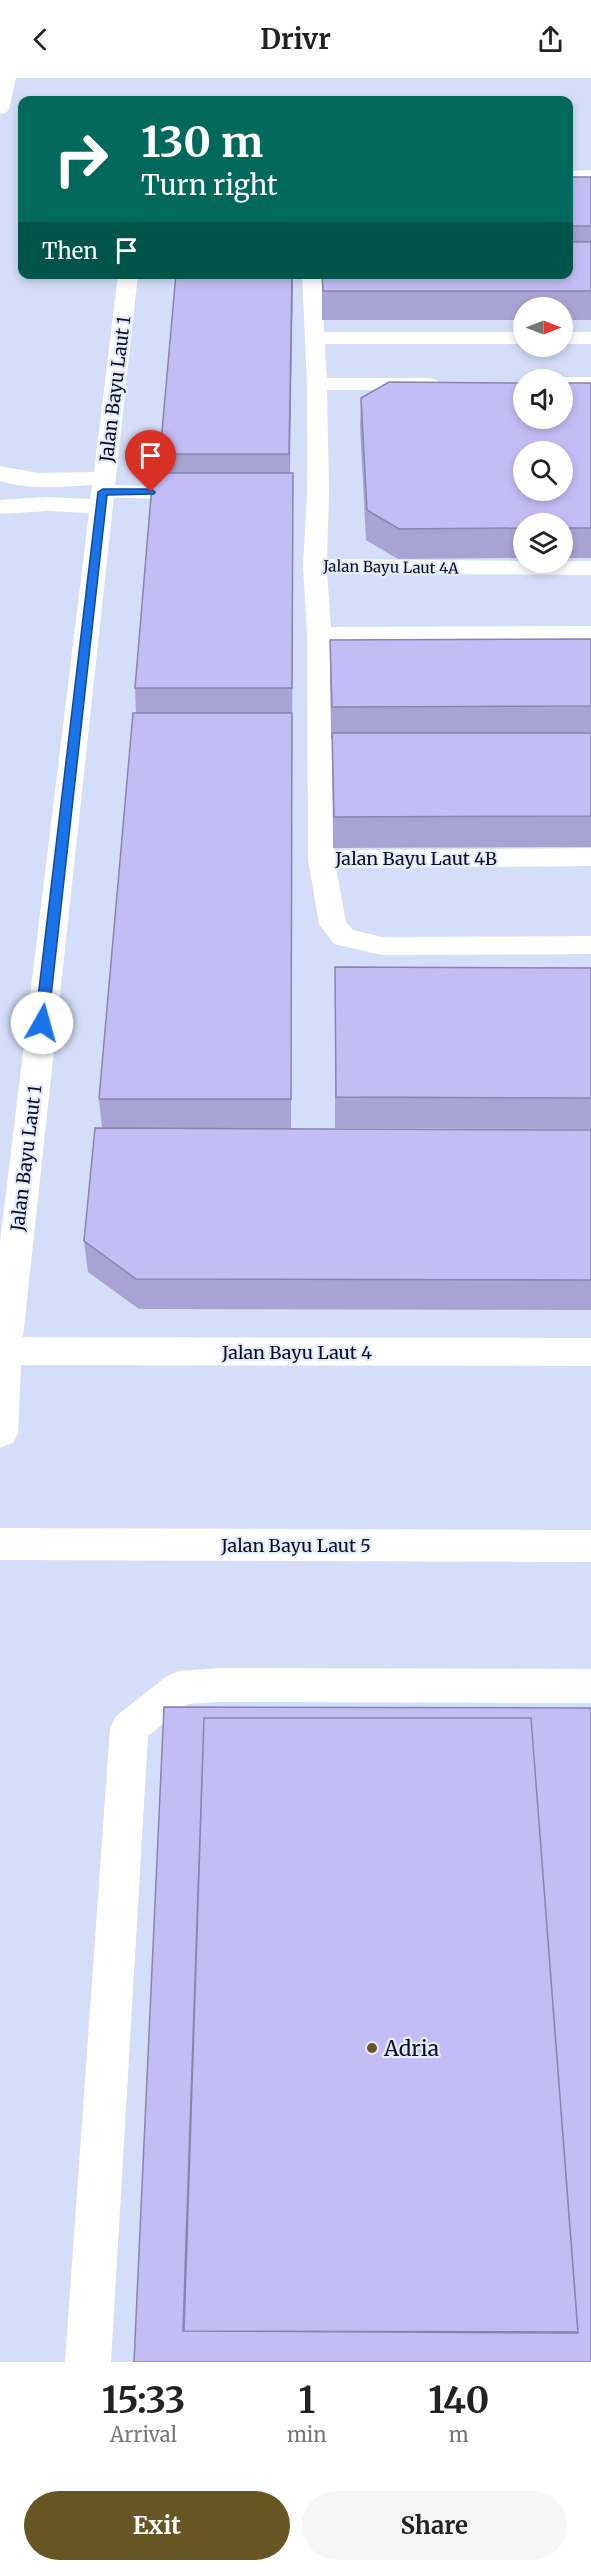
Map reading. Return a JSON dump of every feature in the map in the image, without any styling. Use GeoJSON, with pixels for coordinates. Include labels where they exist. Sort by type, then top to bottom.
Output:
{"type":"FeatureCollection","features":[{"type":"Feature","properties":{"kind":"street"},"geometry":{"type":"LineString","coordinates":[[0,109],[7,78]]}},
{"type":"Feature","properties":{"kind":"street"},"geometry":{"type":"LineString","coordinates":[[573,177],[591,176]]}},
{"type":"Feature","properties":{"kind":"street","name":"Jalan Bayu Laut 1"},"geometry":{"type":"LineString","coordinates":[[0,1433],[4,1351],[127,279]]}},
{"type":"Feature","properties":{"kind":"street"},"geometry":{"type":"LineString","coordinates":[[0,473],[103,492]]}},
{"type":"Feature","properties":{"kind":"street"},"geometry":{"type":"LineString","coordinates":[[0,507],[47,504],[103,492]]}},
{"type":"Feature","properties":{"kind":"street","name":"Jalan Bayu Laut 4"},"geometry":{"type":"LineString","coordinates":[[4,1351],[591,1352]]}},
{"type":"Feature","properties":{"kind":"street","name":"Jalan Bayu Laut 5"},"geometry":{"type":"LineString","coordinates":[[0,1544],[591,1546]]}},
{"type":"Feature","properties":{"kind":"lane"},"geometry":{"type":"LineString","coordinates":[[312,279],[317,384],[318,493],[315,566]]}},
{"type":"Feature","properties":{"kind":"lane"},"geometry":{"type":"LineString","coordinates":[[314,338],[513,338]]}},
{"type":"Feature","properties":{"kind":"lane"},"geometry":{"type":"LineString","coordinates":[[573,338],[591,338]]}},
{"type":"Feature","properties":{"kind":"lane"},"geometry":{"type":"LineString","coordinates":[[317,384],[455,383]]}},
{"type":"Feature","properties":{"kind":"lane"},"geometry":{"type":"LineString","coordinates":[[573,383],[591,383]]}},
{"type":"Feature","properties":{"kind":"lane"},"geometry":{"type":"LineString","coordinates":[[103,492],[210,493]]}},
{"type":"Feature","properties":{"kind":"lane"},"geometry":{"type":"LineString","coordinates":[[294,493],[318,493]]}},
{"type":"Feature","properties":{"kind":"lane","name":"Jalan Bayu Laut 4A"},"geometry":{"type":"LineString","coordinates":[[321,859],[319,634],[315,566],[591,568]]}},
{"type":"Feature","properties":{"kind":"lane"},"geometry":{"type":"LineString","coordinates":[[319,634],[591,633]]}},
{"type":"Feature","properties":{"kind":"lane","name":"Jalan Bayu Laut 4B"},"geometry":{"type":"LineString","coordinates":[[591,857],[321,859],[333,924],[344,937],[382,946],[591,945]]}},
{"type":"Feature","properties":{"kind":"lane"},"geometry":{"type":"LineString","coordinates":[[88,2362],[129,1728],[180,1688],[219,1685],[591,1686]]}},
{"type":"Feature","properties":{"kind":"building"},"geometry":{"type":"Polygon","coordinates":[[[573,177],[591,177],[591,226],[573,226],[573,177]]]}},
{"type":"Feature","properties":{"kind":"building"},"geometry":{"type":"Polygon","coordinates":[[[573,242],[591,242],[591,291],[323,291],[322,279],[573,279],[573,242]]]}},
{"type":"Feature","properties":{"kind":"building"},"geometry":{"type":"Polygon","coordinates":[[[176,279],[292,279],[289,454],[160,454],[176,279]]]}},
{"type":"Feature","properties":{"kind":"building"},"geometry":{"type":"Polygon","coordinates":[[[389,382],[513,383],[513,429],[573,429],[573,383],[591,383],[591,528],[573,528],[573,513],[513,513],[513,528],[399,529],[367,510],[361,398],[389,382]]]}},
{"type":"Feature","properties":{"kind":"building"},"geometry":{"type":"Polygon","coordinates":[[[153,473],[293,473],[292,688],[135,688],[153,473]]]}},
{"type":"Feature","properties":{"kind":"building"},"geometry":{"type":"Polygon","coordinates":[[[591,639],[591,706],[332,707],[330,640],[591,639]]]}},
{"type":"Feature","properties":{"kind":"building"},"geometry":{"type":"Polygon","coordinates":[[[133,713],[292,713],[291,1099],[99,1099],[133,713]]]}},
{"type":"Feature","properties":{"kind":"building"},"geometry":{"type":"Polygon","coordinates":[[[332,733],[591,733],[591,816],[334,817],[332,733]]]}},
{"type":"Feature","properties":{"kind":"building"},"geometry":{"type":"Polygon","coordinates":[[[335,967],[591,968],[591,1098],[336,1097],[335,967]]]}},
{"type":"Feature","properties":{"kind":"building"},"geometry":{"type":"Polygon","coordinates":[[[95,1128],[591,1130],[591,1280],[136,1279],[84,1241],[95,1128]]]}},
{"type":"Feature","properties":{"kind":"building"},"geometry":{"type":"Polygon","coordinates":[[[164,1707],[591,1708],[591,2362],[134,2362],[164,1707]],[[204,1718],[184,2331],[578,2333],[531,1718],[204,1718]]]}},
{"type":"Feature","properties":{"kind":"building","name":"Adria"},"geometry":{"type":"Polygon","coordinates":[[[204,1718],[531,1718],[578,2332],[183,2331],[204,1718]]]}},
{"type":"Feature","properties":{"kind":"place","name":"Adria"},"geometry":{"type":"Point","coordinates":[372,2048]}},
{"type":"Feature","properties":{"kind":"route"},"geometry":{"type":"LineString","coordinates":[[42,1023],[103,492],[151,492]]}}]}
